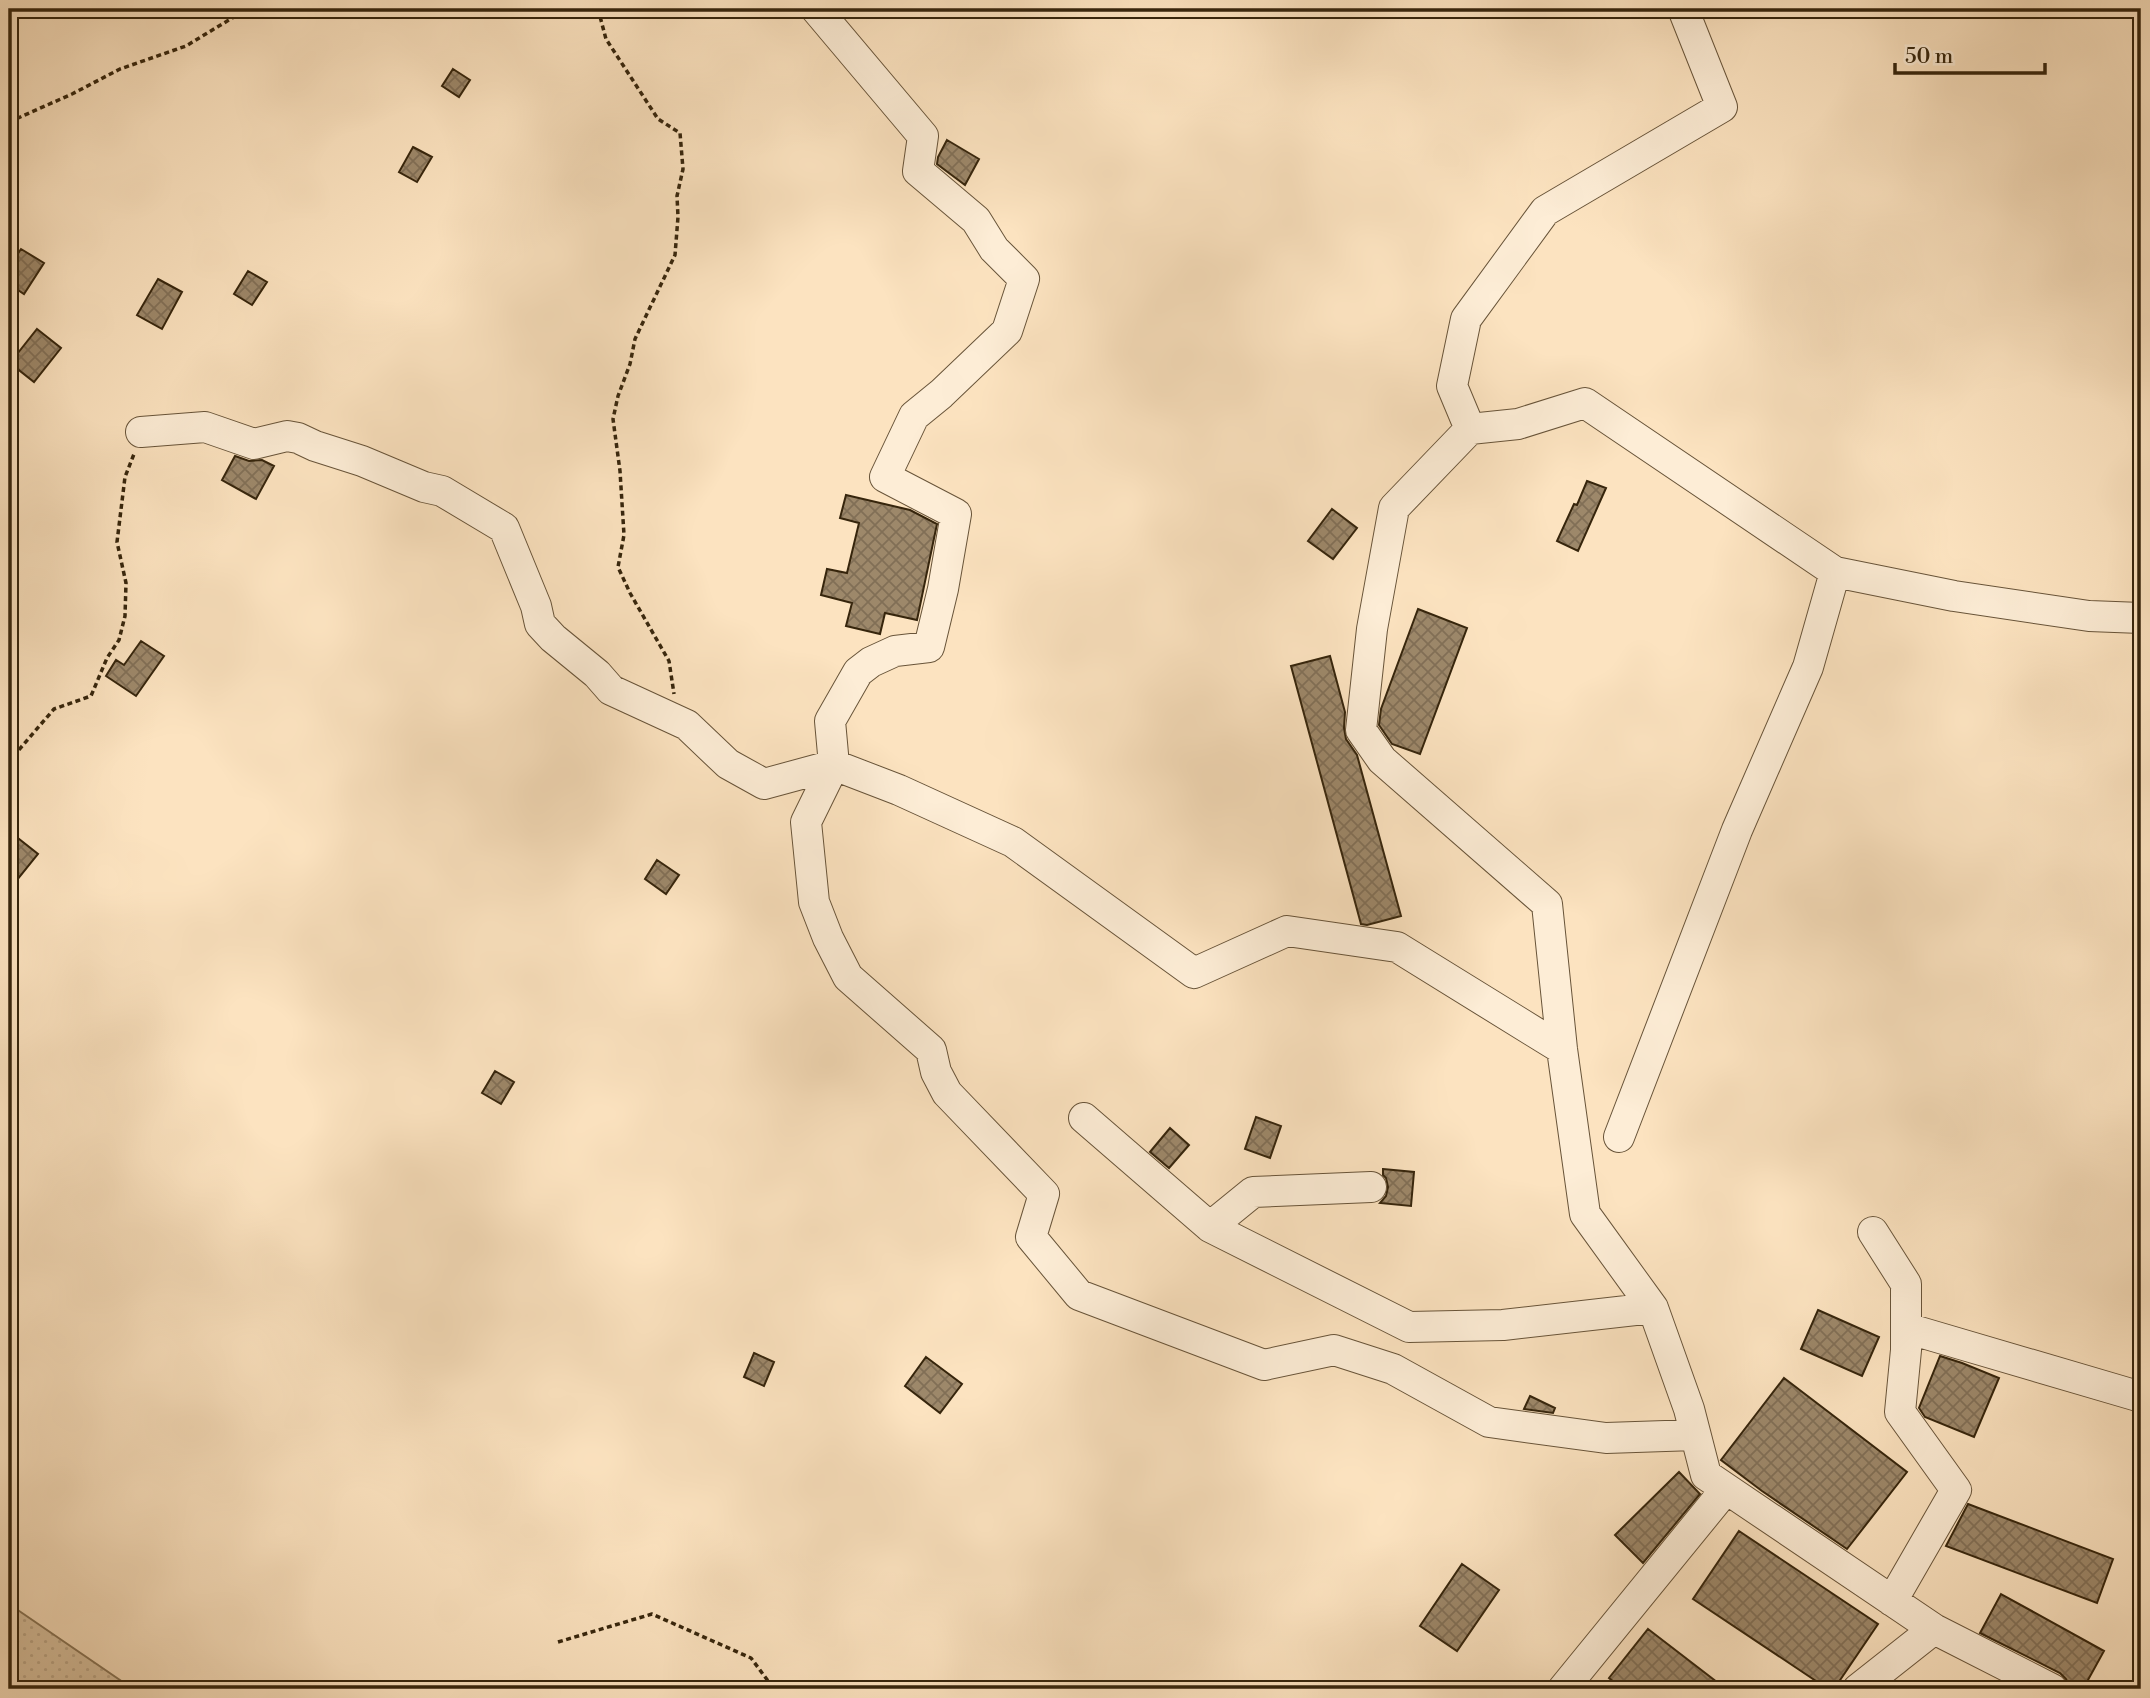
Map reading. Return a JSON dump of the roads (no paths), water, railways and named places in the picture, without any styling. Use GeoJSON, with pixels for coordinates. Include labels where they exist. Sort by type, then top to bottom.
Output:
{"type":"FeatureCollection","features":[{"type":"Feature","properties":{"kind":"street"},"geometry":{"type":"LineString","coordinates":[[816,9],[923,136],[918,171],[976,220],[994,249],[1024,279],[1007,331],[914,416],[885,477],[956,514],[943,589],[929,647],[895,651],[871,662],[858,672],[830,721],[834,765],[806,822],[814,902],[828,938],[848,977],[930,1051],[936,1072],[947,1093],[1044,1194],[1031,1237],[1079,1295],[1264,1365],[1334,1350],[1393,1369],[1489,1422],[1606,1438],[1695,1434]]}},
{"type":"Feature","properties":{"kind":"street"},"geometry":{"type":"LineString","coordinates":[[1471,429],[1452,386],[1466,319],[1545,211],[1721,107],[1683,9]]}},
{"type":"Feature","properties":{"kind":"street"},"geometry":{"type":"LineString","coordinates":[[2052,1689],[1934,1629],[1706,1475],[1689,1409],[1653,1308],[1585,1214],[1562,1049],[1547,904],[1382,760],[1362,730],[1372,629],[1394,508],[1471,429],[1518,424],[1585,402],[1835,572],[1954,596],[2089,616],[2141,618]]}},
{"type":"Feature","properties":{"kind":"street"},"geometry":{"type":"LineString","coordinates":[[141,432],[205,427],[254,444],[287,436],[298,438],[424,487],[442,491],[504,528],[536,606],[540,624],[597,674],[611,690],[687,725],[728,764],[764,784],[834,765],[899,790],[1013,842],[1194,973],[1287,931],[1397,947],[1562,1049]]}},
{"type":"Feature","properties":{"kind":"street"},"geometry":{"type":"LineString","coordinates":[[1619,1137],[1737,830],[1808,667],[1835,572]]}},
{"type":"Feature","properties":{"kind":"street"},"geometry":{"type":"LineString","coordinates":[[1084,1118],[1210,1227],[1409,1326],[1503,1325],[1653,1308]]}},
{"type":"Feature","properties":{"kind":"street"},"geometry":{"type":"LineString","coordinates":[[1210,1227],[1253,1192],[1371,1187]]}},
{"type":"Feature","properties":{"kind":"street"},"geometry":{"type":"LineString","coordinates":[[1873,1232],[1906,1284],[1900,1412],[1956,1490],[1892,1601]]}},
{"type":"Feature","properties":{"kind":"street"},"geometry":{"type":"LineString","coordinates":[[1906,1328],[2141,1397]]}},
{"type":"Feature","properties":{"kind":"street"},"geometry":{"type":"LineString","coordinates":[[1563,1689],[1726,1489]]}},
{"type":"Feature","properties":{"kind":"street"},"geometry":{"type":"LineString","coordinates":[[1858,1689],[1934,1629]]}}]}
